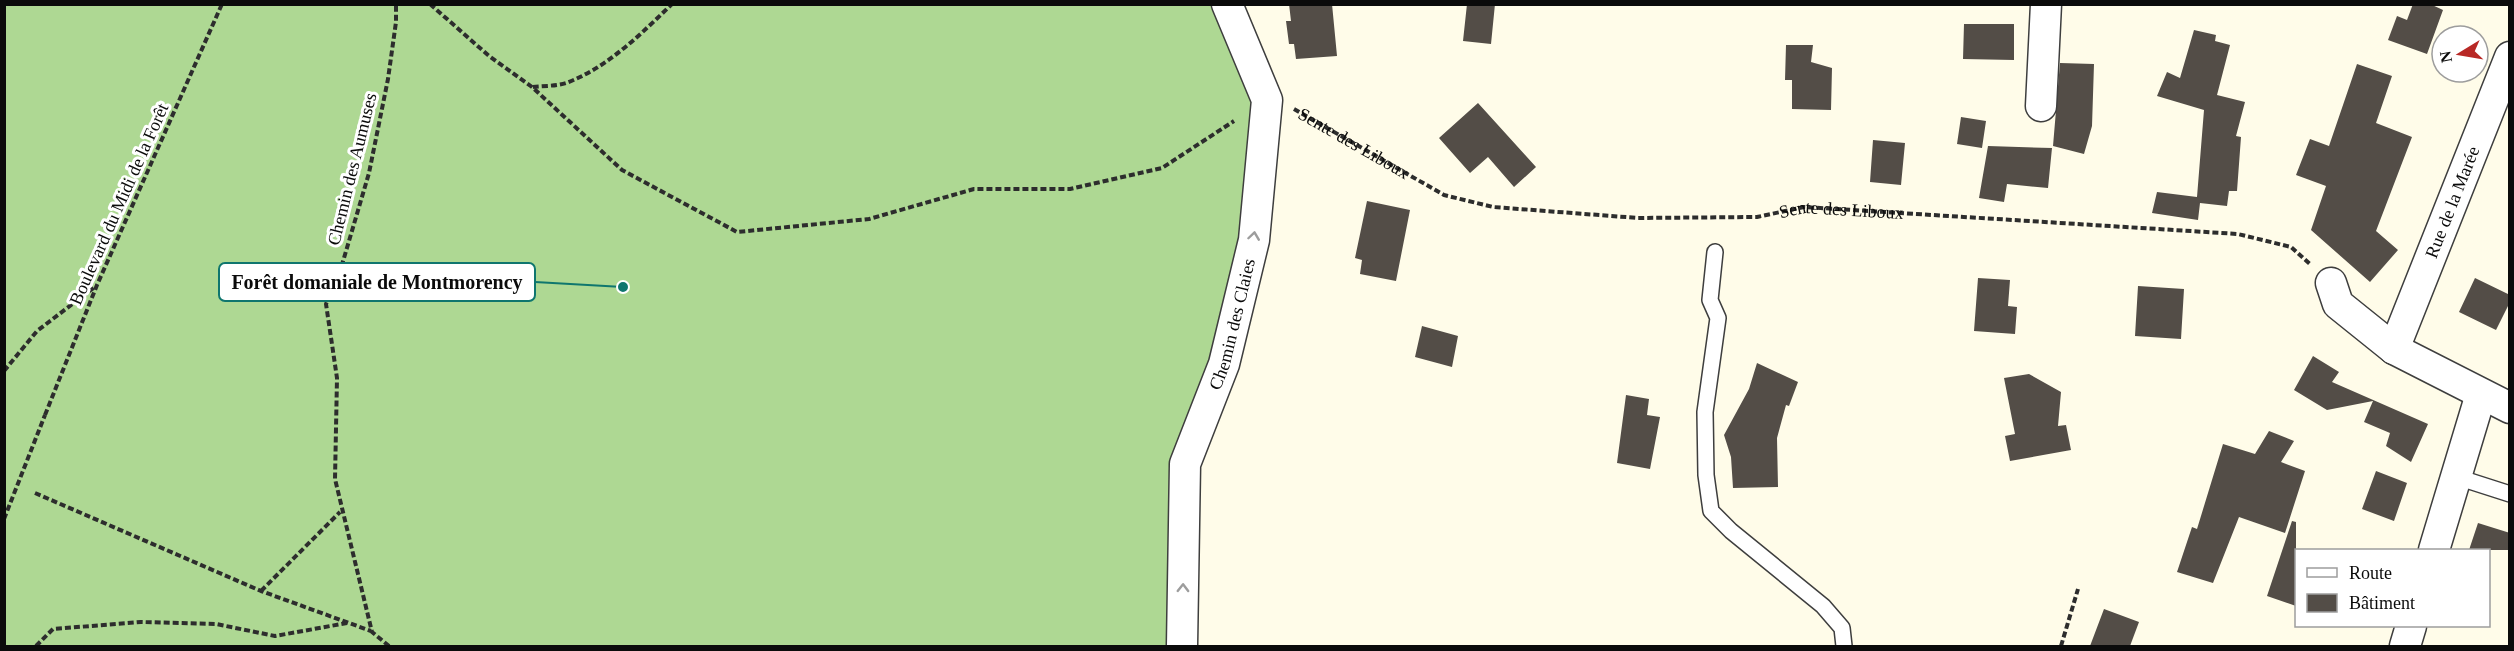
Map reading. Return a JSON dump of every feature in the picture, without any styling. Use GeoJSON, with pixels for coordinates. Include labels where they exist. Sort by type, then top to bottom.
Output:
{"type":"FeatureCollection","features":[{"type":"Feature","properties":{"kind":"street","name":"Chemin des Claies"},"geometry":{"type":"LineString","coordinates":[[1182,646],[1185,464],[1224,364],[1254,240],[1267,100],[1227,4]]}},
{"type":"Feature","properties":{"kind":"street"},"geometry":{"type":"LineString","coordinates":[[2041,106],[2046,4]]}},
{"type":"Feature","properties":{"kind":"street","name":"Rue de la Marée"},"geometry":{"type":"LineString","coordinates":[[2394,349],[2510,57]]}},
{"type":"Feature","properties":{"kind":"street"},"geometry":{"type":"LineString","coordinates":[[2331,284],[2338,304],[2394,349],[2510,408]]}},
{"type":"Feature","properties":{"kind":"street"},"geometry":{"type":"LineString","coordinates":[[2434,549],[2481,394]]}},
{"type":"Feature","properties":{"kind":"street"},"geometry":{"type":"LineString","coordinates":[[2405,646],[2412,627]]}},
{"type":"Feature","properties":{"kind":"lane"},"geometry":{"type":"LineString","coordinates":[[1715,252],[1710,300],[1718,318],[1705,412],[1706,475],[1711,511],[1731,531],[1824,606],[1842,628],[1844,646]]}},
{"type":"Feature","properties":{"kind":"lane"},"geometry":{"type":"LineString","coordinates":[[2457,477],[2510,494]]}},
{"type":"Feature","properties":{"kind":"path","name":"Boulevard du Midi de la Forêt"},"geometry":{"type":"LineString","coordinates":[[4,519],[97,285],[222,4]]}},
{"type":"Feature","properties":{"kind":"path","name":"Chemin des Aumuses"},"geometry":{"type":"LineString","coordinates":[[372,632],[334,479],[337,378],[326,304],[339,275],[369,173],[387,79],[396,22],[396,4]]}},
{"type":"Feature","properties":{"kind":"path"},"geometry":{"type":"LineString","coordinates":[[430,4],[489,56],[532,87],[622,170],[737,232],[869,219],[974,189],[1070,189],[1162,168],[1267,100]]}},
{"type":"Feature","properties":{"kind":"path"},"geometry":{"type":"LineString","coordinates":[[532,87],[564,84],[597,66],[638,38],[672,4]]}},
{"type":"Feature","properties":{"kind":"path","name":"Sente des Liboux"},"geometry":{"type":"LineString","coordinates":[[1267,100],[1285,104],[1444,195],[1493,207],[1638,218],[1757,217],[1804,207],[2238,234],[2291,247],[2331,284]]}},
{"type":"Feature","properties":{"kind":"path"},"geometry":{"type":"LineString","coordinates":[[4,370],[37,331],[97,285]]}},
{"type":"Feature","properties":{"kind":"path"},"geometry":{"type":"LineString","coordinates":[[35,493],[261,591],[372,632],[389,646]]}},
{"type":"Feature","properties":{"kind":"path"},"geometry":{"type":"LineString","coordinates":[[261,591],[341,511]]}},
{"type":"Feature","properties":{"kind":"path"},"geometry":{"type":"LineString","coordinates":[[2061,646],[2078,589]]}},
{"type":"Feature","properties":{"kind":"path"},"geometry":{"type":"LineString","coordinates":[[36,646],[53,628],[141,622],[216,624],[275,636],[348,623]]}},
{"type":"Feature","properties":{"kind":"green space"},"geometry":{"type":"Polygon","coordinates":[[[4,5],[1218,5],[1267,100],[1253,240],[1189,453],[1182,646],[5,646],[4,5]]]}},
{"type":"Feature","properties":{"kind":"building"},"geometry":{"type":"Polygon","coordinates":[[[1289,4],[1332,4],[1337,56],[1296,59],[1294,44],[1289,44],[1286,21],[1291,21],[1289,4]]]}},
{"type":"Feature","properties":{"kind":"building"},"geometry":{"type":"Polygon","coordinates":[[[1467,4],[1495,4],[1491,44],[1463,41],[1467,4]]]}},
{"type":"Feature","properties":{"kind":"building"},"geometry":{"type":"Polygon","coordinates":[[[2413,4],[2430,4],[2443,10],[2438,24],[2430,24],[2430,46],[2427,54],[2388,40],[2397,16],[2407,20],[2413,4]]]}},
{"type":"Feature","properties":{"kind":"building"},"geometry":{"type":"Polygon","coordinates":[[[1964,24],[2014,24],[2014,60],[1963,59],[1964,24]]]}},
{"type":"Feature","properties":{"kind":"building"},"geometry":{"type":"Polygon","coordinates":[[[2194,30],[2216,35],[2215,41],[2230,45],[2217,95],[2245,102],[2236,136],[2241,137],[2237,191],[2229,191],[2227,206],[2200,203],[2198,220],[2152,213],[2157,192],[2197,197],[2204,110],[2157,96],[2167,72],[2180,78],[2194,30]]]}},
{"type":"Feature","properties":{"kind":"building"},"geometry":{"type":"Polygon","coordinates":[[[1786,45],[1813,45],[1811,62],[1832,68],[1831,110],[1792,109],[1792,80],[1785,80],[1786,45]]]}},
{"type":"Feature","properties":{"kind":"building"},"geometry":{"type":"Polygon","coordinates":[[[2060,63],[2094,64],[2092,126],[2084,154],[2053,146],[2060,63]]]}},
{"type":"Feature","properties":{"kind":"building"},"geometry":{"type":"Polygon","coordinates":[[[2357,64],[2392,76],[2376,123],[2412,137],[2376,231],[2398,250],[2370,282],[2311,230],[2326,186],[2296,175],[2310,139],[2329,146],[2357,64]]]}},
{"type":"Feature","properties":{"kind":"building"},"geometry":{"type":"Polygon","coordinates":[[[1478,103],[1536,167],[1514,187],[1488,157],[1470,173],[1439,138],[1478,103]]]}},
{"type":"Feature","properties":{"kind":"building"},"geometry":{"type":"Polygon","coordinates":[[[1961,117],[1986,121],[1982,148],[1957,144],[1961,117]]]}},
{"type":"Feature","properties":{"kind":"building"},"geometry":{"type":"Polygon","coordinates":[[[1873,140],[1905,143],[1901,185],[1870,182],[1873,140]]]}},
{"type":"Feature","properties":{"kind":"building"},"geometry":{"type":"Polygon","coordinates":[[[1988,146],[2052,148],[2048,188],[2007,184],[2004,202],[1979,198],[1988,146]]]}},
{"type":"Feature","properties":{"kind":"building"},"geometry":{"type":"Polygon","coordinates":[[[1367,201],[1410,210],[1396,281],[1360,274],[1362,260],[1355,258],[1367,201]]]}},
{"type":"Feature","properties":{"kind":"building"},"geometry":{"type":"Polygon","coordinates":[[[1978,278],[2010,280],[2008,306],[2017,307],[2015,334],[1974,331],[1978,278]]]}},
{"type":"Feature","properties":{"kind":"building"},"geometry":{"type":"Polygon","coordinates":[[[2475,278],[2510,295],[2510,302],[2496,330],[2459,312],[2475,278]]]}},
{"type":"Feature","properties":{"kind":"building"},"geometry":{"type":"Polygon","coordinates":[[[2138,286],[2184,289],[2181,339],[2135,336],[2138,286]]]}},
{"type":"Feature","properties":{"kind":"building"},"geometry":{"type":"Polygon","coordinates":[[[1422,326],[1458,336],[1452,367],[1415,357],[1422,326]]]}},
{"type":"Feature","properties":{"kind":"building"},"geometry":{"type":"Polygon","coordinates":[[[2313,356],[2339,372],[2332,382],[2428,424],[2411,462],[2386,446],[2390,433],[2364,422],[2373,401],[2327,410],[2294,390],[2313,356]]]}},
{"type":"Feature","properties":{"kind":"building"},"geometry":{"type":"Polygon","coordinates":[[[1757,363],[1798,382],[1789,406],[1786,405],[1777,438],[1778,487],[1733,488],[1731,457],[1724,435],[1749,389],[1757,363]]]}},
{"type":"Feature","properties":{"kind":"building"},"geometry":{"type":"Polygon","coordinates":[[[2029,374],[2061,392],[2058,426],[2066,425],[2071,450],[2010,461],[2005,436],[2015,434],[2004,378],[2029,374]]]}},
{"type":"Feature","properties":{"kind":"building"},"geometry":{"type":"Polygon","coordinates":[[[1626,395],[1649,399],[1647,415],[1660,417],[1650,469],[1617,463],[1626,395]]]}},
{"type":"Feature","properties":{"kind":"building"},"geometry":{"type":"Polygon","coordinates":[[[2269,431],[2294,441],[2281,462],[2305,471],[2285,533],[2239,517],[2213,583],[2177,572],[2192,527],[2197,529],[2223,444],[2255,454],[2269,431]]]}},
{"type":"Feature","properties":{"kind":"building"},"geometry":{"type":"Polygon","coordinates":[[[2376,471],[2407,483],[2394,521],[2362,509],[2376,471]]]}},
{"type":"Feature","properties":{"kind":"building"},"geometry":{"type":"Polygon","coordinates":[[[2292,521],[2296,522],[2295,606],[2267,596],[2292,521]]]}},
{"type":"Feature","properties":{"kind":"building"},"geometry":{"type":"Polygon","coordinates":[[[2478,523],[2510,533],[2510,550],[2469,549],[2478,523]]]}},
{"type":"Feature","properties":{"kind":"building"},"geometry":{"type":"Polygon","coordinates":[[[2104,609],[2139,622],[2130,646],[2090,646],[2104,609]]]}},
{"type":"Feature","properties":{"kind":"place","name":"Forêt domaniale de Montmorency"},"geometry":{"type":"Point","coordinates":[623,287]}}]}
